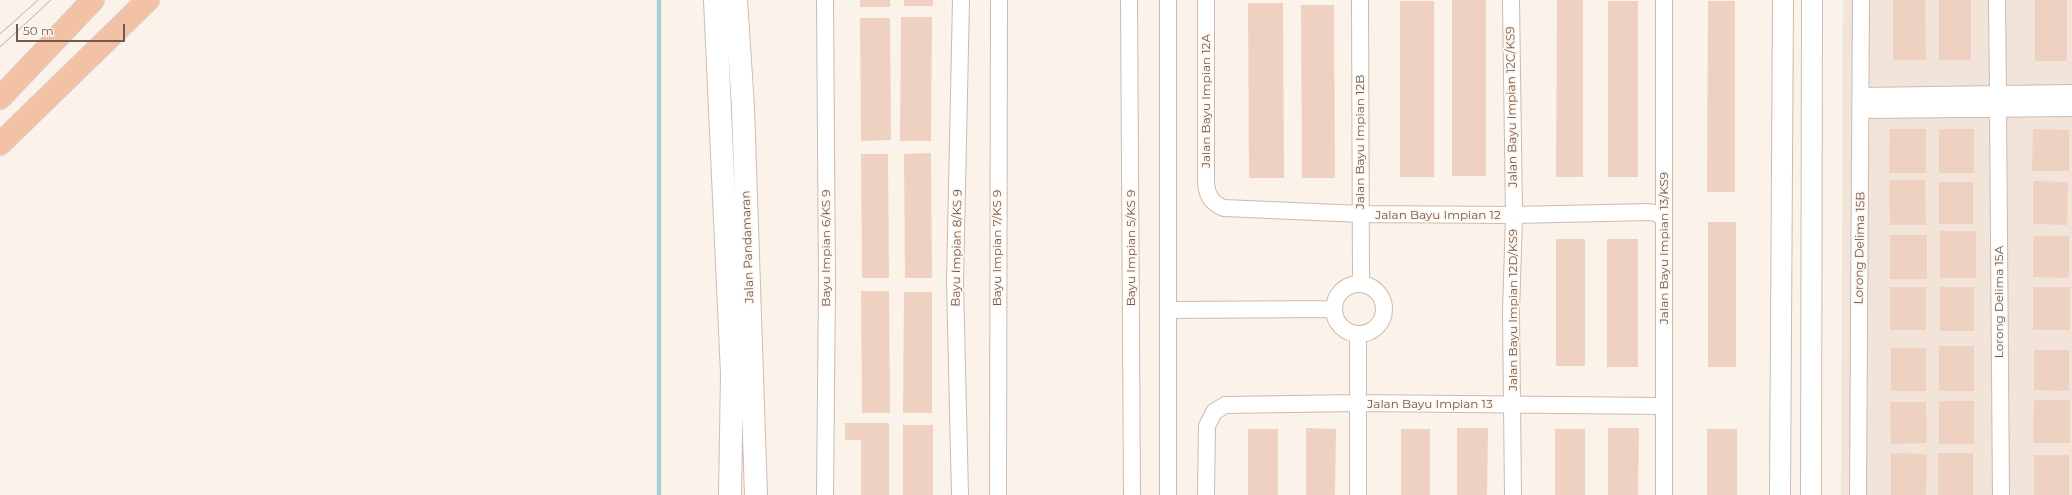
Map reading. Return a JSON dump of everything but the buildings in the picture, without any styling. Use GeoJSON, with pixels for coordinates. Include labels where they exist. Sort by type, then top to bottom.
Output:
{"type":"FeatureCollection","features":[{"type":"Feature","properties":{"kind":"highway"},"geometry":{"type":"LineString","coordinates":[[0,98],[93,0]]}},
{"type":"Feature","properties":{"kind":"highway"},"geometry":{"type":"LineString","coordinates":[[0,144],[148,0]]}},
{"type":"Feature","properties":{"kind":"main road","name":"Jalan Pandamaran"},"geometry":{"type":"LineString","coordinates":[[715,0],[732,374],[730,495]]}},
{"type":"Feature","properties":{"kind":"main road","name":"Jalan Pandamaran"},"geometry":{"type":"LineString","coordinates":[[736,0],[743,107],[756,495]]}},
{"type":"Feature","properties":{"kind":"street","name":"Bayu Impian 6/KS 9"},"geometry":{"type":"LineString","coordinates":[[825,0],[827,285],[825,495]]}},
{"type":"Feature","properties":{"kind":"street","name":"Bayu Impian 8/KS 9"},"geometry":{"type":"LineString","coordinates":[[960,495],[955,282],[961,0]]}},
{"type":"Feature","properties":{"kind":"street","name":"Bayu Impian 7/KS 9"},"geometry":{"type":"LineString","coordinates":[[998,495],[999,0]]}},
{"type":"Feature","properties":{"kind":"street","name":"Bayu Impian 5/KS 9"},"geometry":{"type":"LineString","coordinates":[[1129,0],[1132,495]]}},
{"type":"Feature","properties":{"kind":"street"},"geometry":{"type":"LineString","coordinates":[[1168,0],[1168,495]]}},
{"type":"Feature","properties":{"kind":"street","name":"Jalan Bayu Impian 12A"},"geometry":{"type":"LineString","coordinates":[[1206,0],[1206,183],[1207,194],[1211,200]]}},
{"type":"Feature","properties":{"kind":"street","name":"Jalan Bayu Impian 12B"},"geometry":{"type":"LineString","coordinates":[[1360,0],[1361,284]]}},
{"type":"Feature","properties":{"kind":"street","name":"Jalan Bayu Impian 12C/KS9"},"geometry":{"type":"LineString","coordinates":[[1511,0],[1514,215]]}},
{"type":"Feature","properties":{"kind":"street","name":"Jalan Bayu Impian 13/KS9"},"geometry":{"type":"LineString","coordinates":[[1664,0],[1664,495]]}},
{"type":"Feature","properties":{"kind":"street"},"geometry":{"type":"LineString","coordinates":[[1780,495],[1783,0]]}},
{"type":"Feature","properties":{"kind":"street"},"geometry":{"type":"LineString","coordinates":[[1811,495],[1812,0]]}},
{"type":"Feature","properties":{"kind":"street","name":"Lorong Delima 15B"},"geometry":{"type":"LineString","coordinates":[[1858,495],[1861,0]]}},
{"type":"Feature","properties":{"kind":"street","name":"Lorong Delima 15A"},"geometry":{"type":"LineString","coordinates":[[1998,0],[2000,495]]}},
{"type":"Feature","properties":{"kind":"street"},"geometry":{"type":"LineString","coordinates":[[1861,103],[1998,101],[2072,93]]}},
{"type":"Feature","properties":{"kind":"street"},"geometry":{"type":"LineString","coordinates":[[1998,101],[2072,108]]}},
{"type":"Feature","properties":{"kind":"street","name":"Jalan Bayu Impian 12"},"geometry":{"type":"LineString","coordinates":[[1211,200],[1216,205],[1224,208],[1361,214],[1514,215],[1649,212],[1660,214],[1664,221]]}},
{"type":"Feature","properties":{"kind":"street","name":"Jalan Bayu Impian 12D/KS9"},"geometry":{"type":"LineString","coordinates":[[1513,495],[1511,313],[1514,215]]}},
{"type":"Feature","properties":{"kind":"street"},"geometry":{"type":"LineString","coordinates":[[1361,284],[1370,287],[1378,293],[1384,311],[1381,321],[1375,328],[1367,333],[1358,335],[1342,329],[1336,320],[1334,309],[1337,297],[1342,291],[1349,286],[1361,284]]}},
{"type":"Feature","properties":{"kind":"street"},"geometry":{"type":"LineString","coordinates":[[1168,310],[1334,309]]}},
{"type":"Feature","properties":{"kind":"street"},"geometry":{"type":"LineString","coordinates":[[1358,335],[1358,495]]}},
{"type":"Feature","properties":{"kind":"street","name":"Jalan Bayu Impian 13"},"geometry":{"type":"LineString","coordinates":[[1206,495],[1207,426],[1214,412],[1225,405],[1358,403],[1663,406]]}},
{"type":"Feature","properties":{"kind":"shaded area"},"geometry":{"type":"Polygon","coordinates":[[[1843,0],[2072,0],[2072,495],[1841,495],[1843,0]]]}},
{"type":"Feature","properties":{"kind":"waterway"},"geometry":{"type":"LineString","coordinates":[[659,0],[659,495]]}},
{"type":"Feature","properties":{"kind":"tram line"},"geometry":{"type":"LineString","coordinates":[[0,34],[38,0]]}},
{"type":"Feature","properties":{"kind":"tram line"},"geometry":{"type":"LineString","coordinates":[[0,47],[51,0]]}}]}
